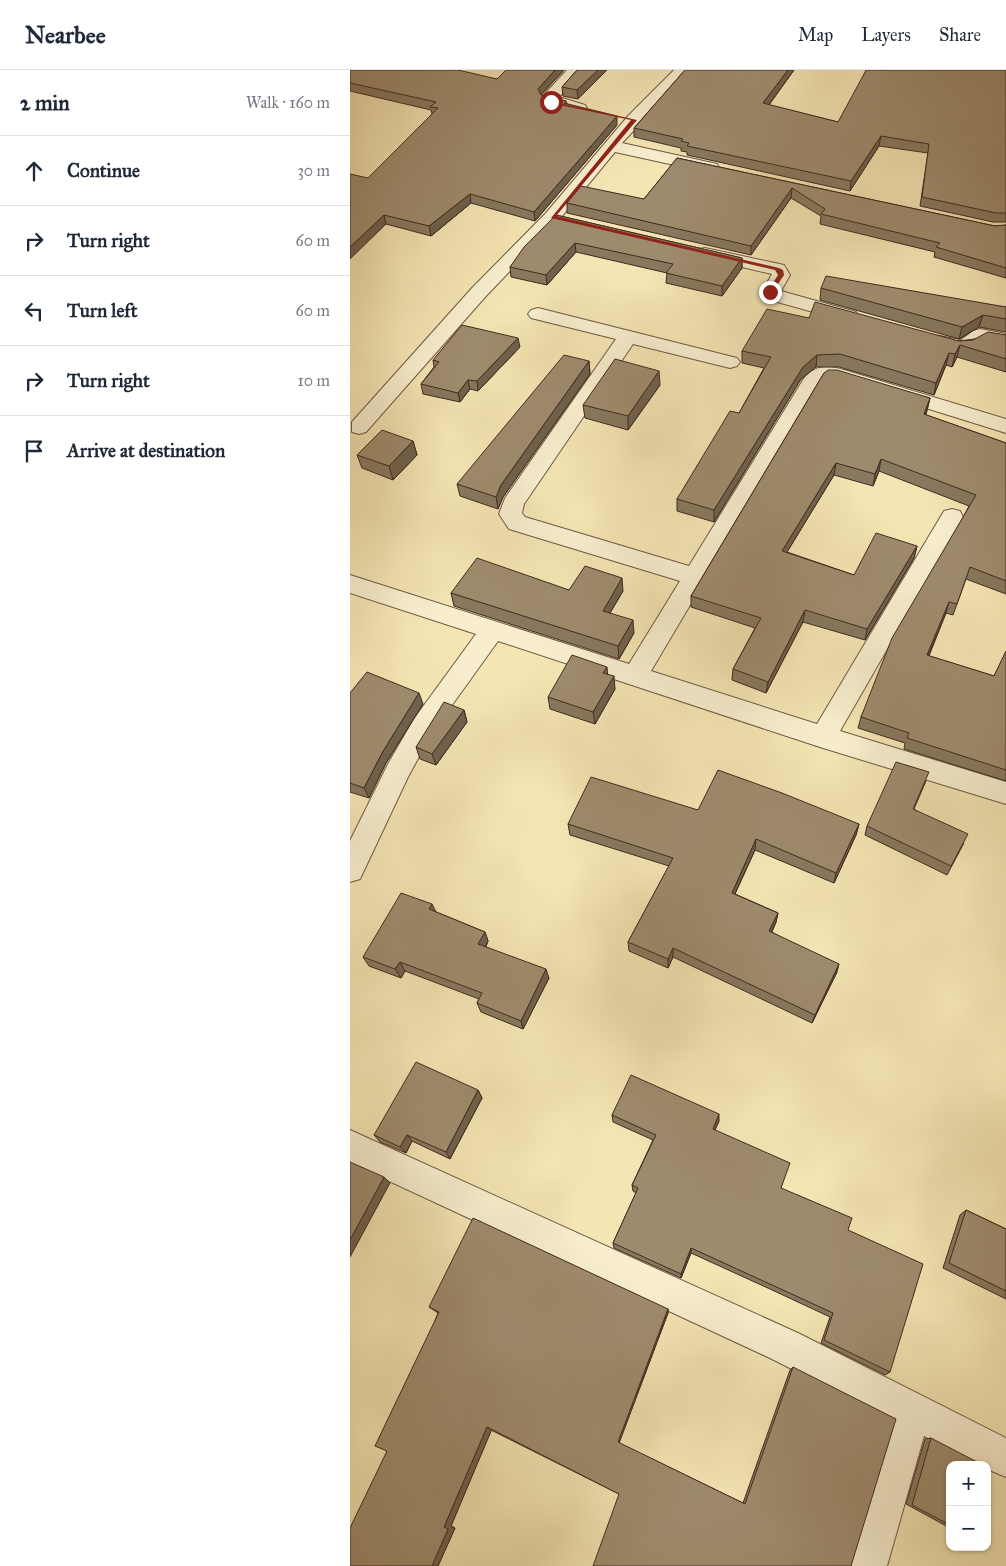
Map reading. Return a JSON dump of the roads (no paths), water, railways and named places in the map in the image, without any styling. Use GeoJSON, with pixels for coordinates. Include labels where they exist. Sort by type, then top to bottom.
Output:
{"type":"FeatureCollection","features":[{"type":"Feature","properties":{"kind":"street"},"geometry":{"type":"LineString","coordinates":[[576,70],[548,99],[551,102],[597,112]]}},
{"type":"Feature","properties":{"kind":"street"},"geometry":{"type":"LineString","coordinates":[[359,427],[479,292],[562,219],[612,146],[634,120],[683,70]]}},
{"type":"Feature","properties":{"kind":"street"},"geometry":{"type":"LineString","coordinates":[[616,116],[634,120]]}},
{"type":"Feature","properties":{"kind":"street"},"geometry":{"type":"LineString","coordinates":[[612,146],[730,173]]}},
{"type":"Feature","properties":{"kind":"street"},"geometry":{"type":"LineString","coordinates":[[685,248],[777,269],[781,272],[781,275],[770,294],[868,322]]}},
{"type":"Feature","properties":{"kind":"street"},"geometry":{"type":"LineString","coordinates":[[538,314],[730,362]]}},
{"type":"Feature","properties":{"kind":"street"},"geometry":{"type":"LineString","coordinates":[[923,337],[959,347],[970,344],[980,335],[1006,340]]}},
{"type":"Feature","properties":{"kind":"street"},"geometry":{"type":"LineString","coordinates":[[628,336],[513,503],[510,514],[517,523],[693,576]]}},
{"type":"Feature","properties":{"kind":"street"},"geometry":{"type":"LineString","coordinates":[[636,675],[693,576],[813,380],[821,373],[837,374],[1006,426]]}},
{"type":"Feature","properties":{"kind":"street"},"geometry":{"type":"LineString","coordinates":[[823,737],[952,517]]}},
{"type":"Feature","properties":{"kind":"street"},"geometry":{"type":"LineString","coordinates":[[350,584],[823,737],[1006,793]]}},
{"type":"Feature","properties":{"kind":"street"},"geometry":{"type":"LineString","coordinates":[[350,870],[397,772],[423,726],[493,630]]}},
{"type":"Feature","properties":{"kind":"street"},"geometry":{"type":"LineString","coordinates":[[350,1146],[785,1346],[1006,1458]]}},
{"type":"Feature","properties":{"kind":"street"},"geometry":{"type":"LineString","coordinates":[[867,1566],[913,1411]]}}]}
